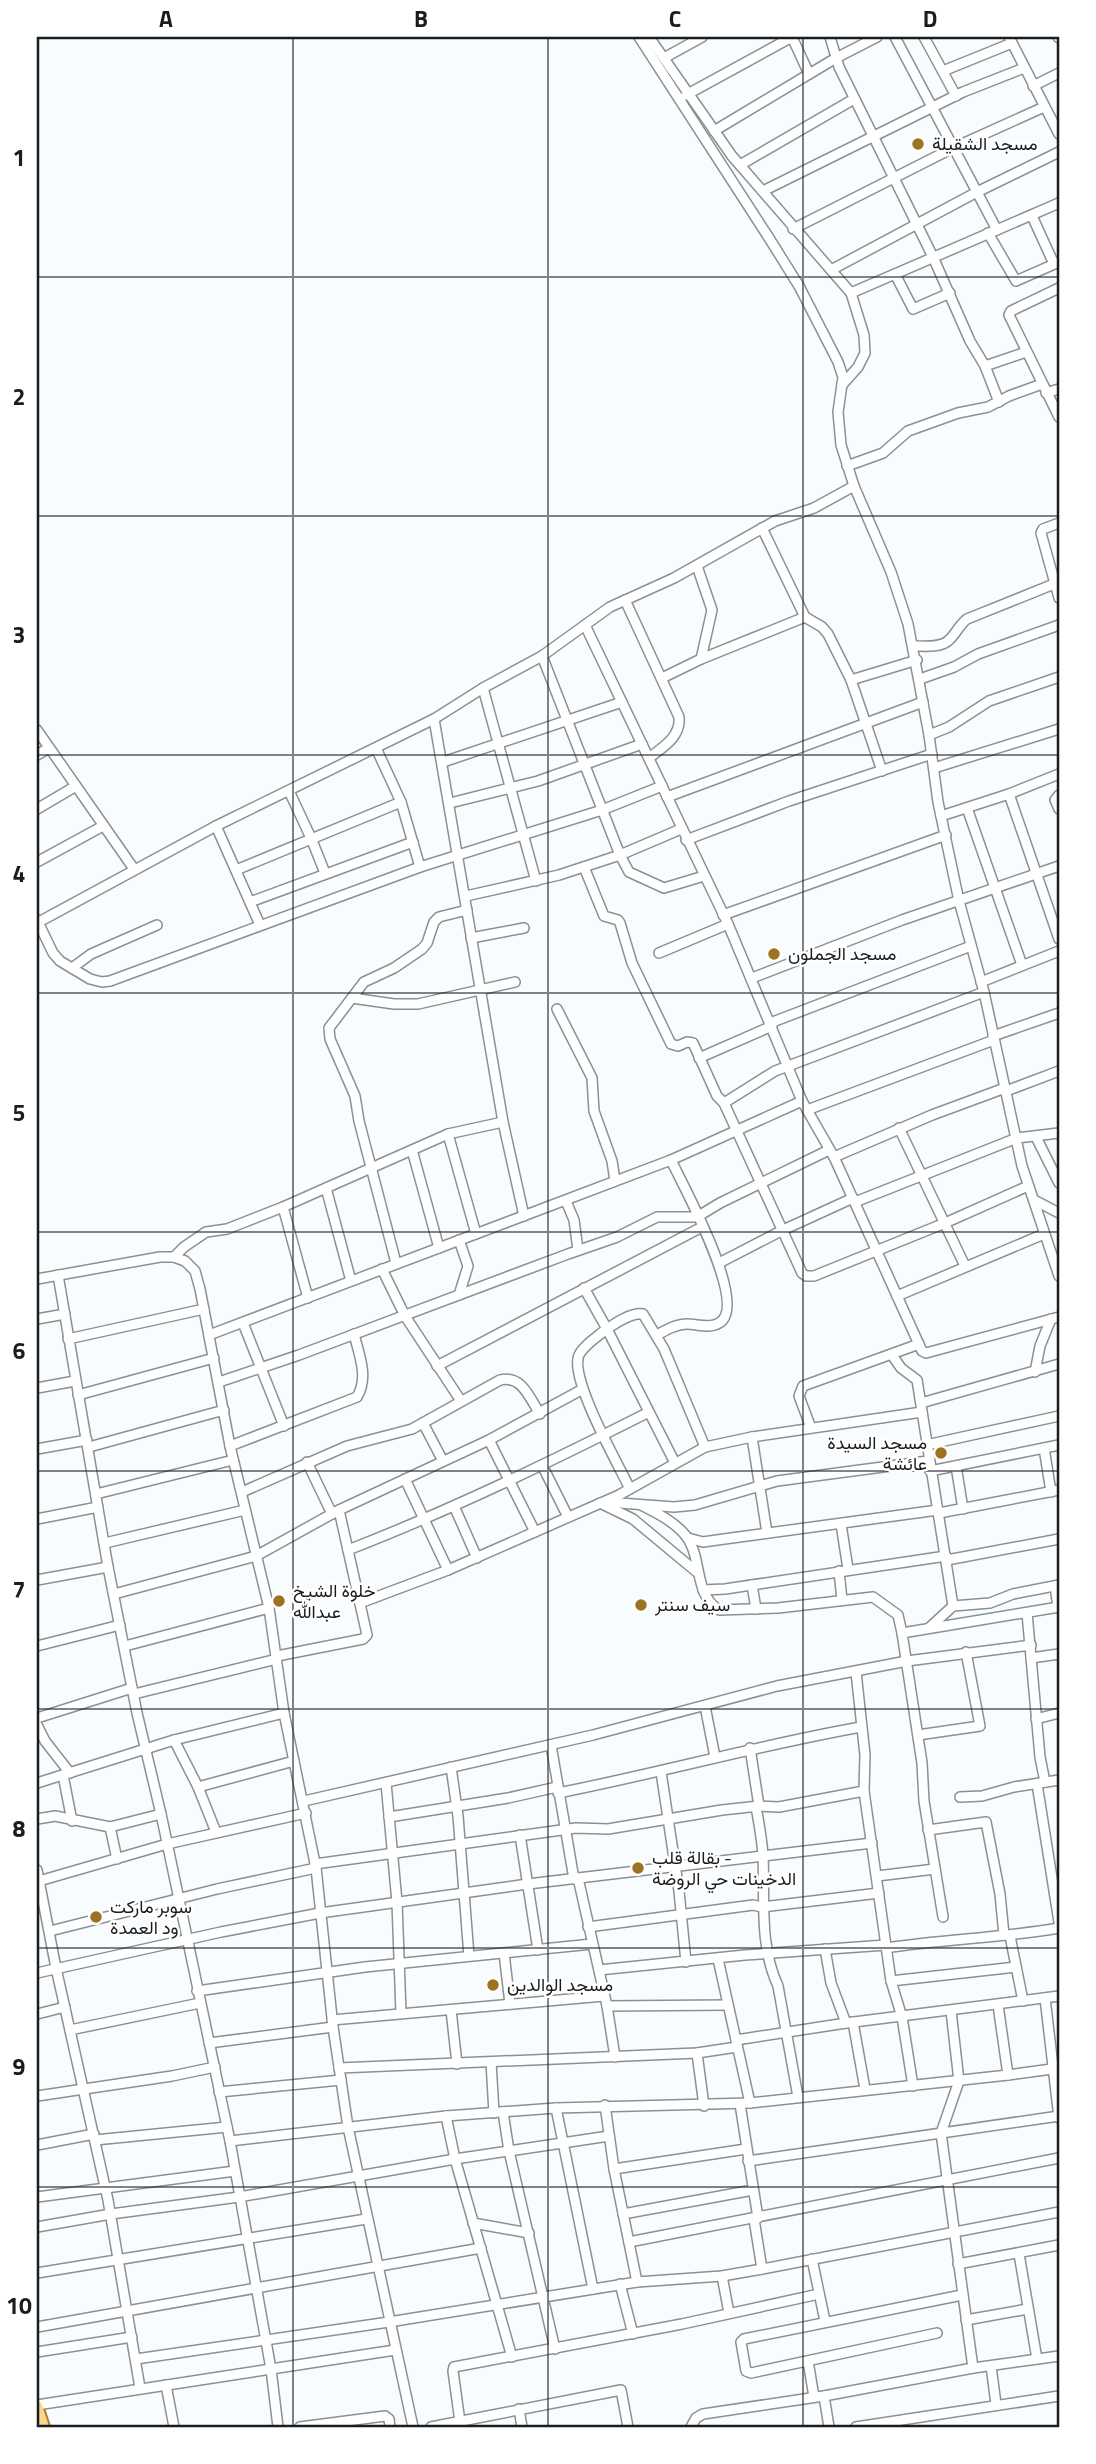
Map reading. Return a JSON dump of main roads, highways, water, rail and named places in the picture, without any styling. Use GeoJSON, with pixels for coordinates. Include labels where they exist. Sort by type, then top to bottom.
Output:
{"type":"FeatureCollection","features":[{"type":"Feature","properties":{"kind":"main road"},"geometry":{"type":"LineString","coordinates":[[37,2405],[44,2427]]}},
{"type":"Feature","properties":{"kind":"place","name":"مسجد الشقيلة"},"geometry":{"type":"Point","coordinates":[918,144]}},
{"type":"Feature","properties":{"kind":"place","name":"مسجد الجملون"},"geometry":{"type":"Point","coordinates":[774,954]}},
{"type":"Feature","properties":{"kind":"place","name":"مسجد السيدة عائشة"},"geometry":{"type":"Point","coordinates":[941,1453]}},
{"type":"Feature","properties":{"kind":"place","name":"خلوة الشيخ عبدالله"},"geometry":{"type":"Point","coordinates":[279,1601]}},
{"type":"Feature","properties":{"kind":"place","name":"سيف سنتر"},"geometry":{"type":"Point","coordinates":[641,1605]}},
{"type":"Feature","properties":{"kind":"place","name":"بقالة قلب - الدخينات حي الروضة"},"geometry":{"type":"Point","coordinates":[638,1868]}},
{"type":"Feature","properties":{"kind":"place","name":"سوبر ماركت ود العمدة"},"geometry":{"type":"Point","coordinates":[96,1917]}},
{"type":"Feature","properties":{"kind":"place","name":"مسجد الوالدين"},"geometry":{"type":"Point","coordinates":[493,1985]}}]}
